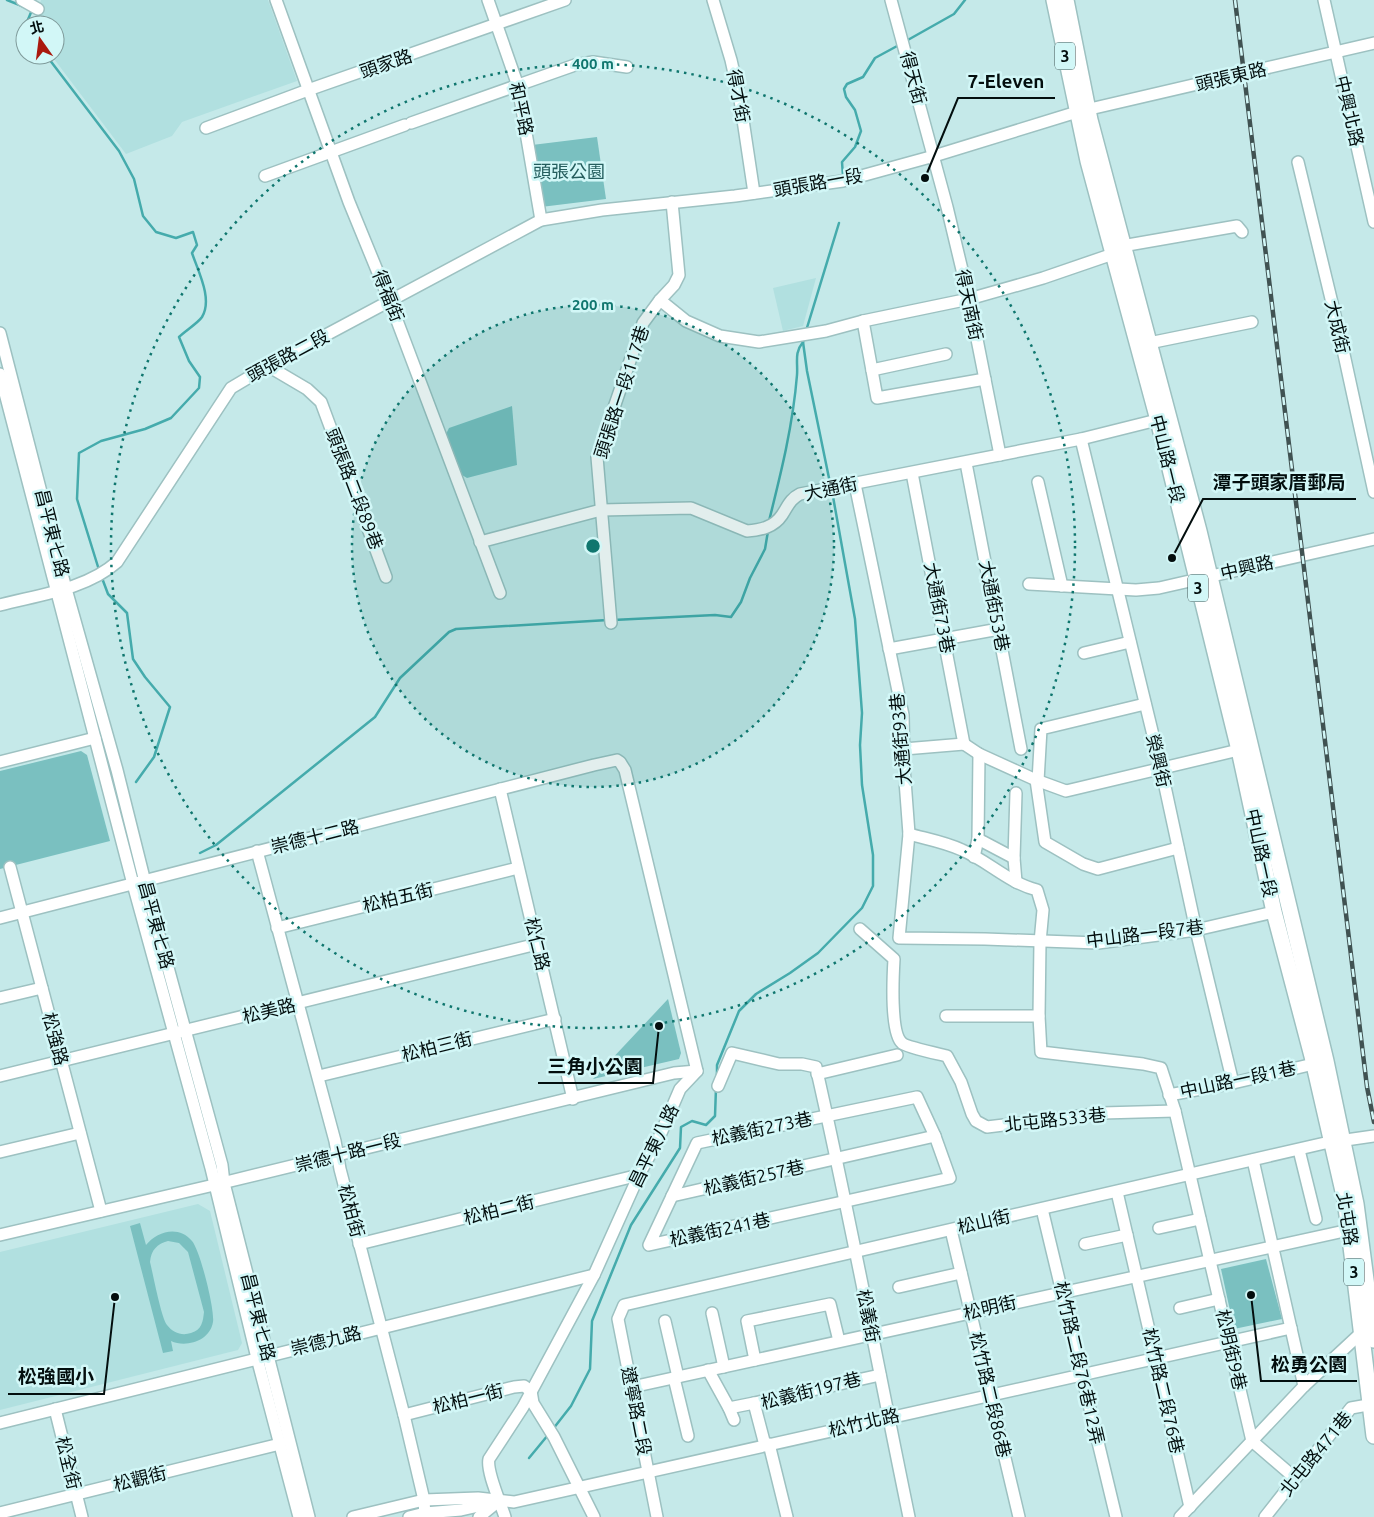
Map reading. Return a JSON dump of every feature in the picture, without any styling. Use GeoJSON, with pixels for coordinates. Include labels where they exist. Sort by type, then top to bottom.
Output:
{"type":"FeatureCollection","features":[{"type":"Feature","properties":{"kind":"main road","name":"中山路一段"},"geometry":{"type":"LineString","coordinates":[[1054,0],[1163,418],[1245,748],[1288,908],[1320,1062]]}},
{"type":"Feature","properties":{"kind":"main road","name":"中山路一段"},"geometry":{"type":"LineString","coordinates":[[1066,0],[1082,111]]}},
{"type":"Feature","properties":{"kind":"main road","name":"中山路一段"},"geometry":{"type":"LineString","coordinates":[[1118,250],[1149,343],[1163,418]]}},
{"type":"Feature","properties":{"kind":"main road","name":"中山路一段"},"geometry":{"type":"LineString","coordinates":[[1245,748],[1274,912],[1320,1062]]}},
{"type":"Feature","properties":{"kind":"main road","name":"北屯路"},"geometry":{"type":"LineString","coordinates":[[1320,1062],[1338,1141],[1356,1204],[1374,1436]]}},
{"type":"Feature","properties":{"kind":"main road","name":"北屯路"},"geometry":{"type":"LineString","coordinates":[[1338,1141],[1349,1230],[1367,1336]]}},
{"type":"Feature","properties":{"kind":"street"},"geometry":{"type":"LineString","coordinates":[[22,0],[38,10]]}},
{"type":"Feature","properties":{"kind":"street","name":"得福街"},"geometry":{"type":"LineString","coordinates":[[276,0],[330,152],[390,302],[500,593]]}},
{"type":"Feature","properties":{"kind":"street","name":"和平路"},"geometry":{"type":"LineString","coordinates":[[488,0],[518,86],[541,220]]}},
{"type":"Feature","properties":{"kind":"street","name":"頭家路"},"geometry":{"type":"LineString","coordinates":[[206,128],[308,90],[565,0]]}},
{"type":"Feature","properties":{"kind":"street","name":"得才街"},"geometry":{"type":"LineString","coordinates":[[713,0],[731,60],[740,100],[754,193]]}},
{"type":"Feature","properties":{"kind":"street","name":"得天街"},"geometry":{"type":"LineString","coordinates":[[890,0],[934,156]]}},
{"type":"Feature","properties":{"kind":"street","name":"中興北路"},"geometry":{"type":"LineString","coordinates":[[1324,0],[1335,52],[1368,172],[1374,222]]}},
{"type":"Feature","properties":{"kind":"street","name":"頭張東路"},"geometry":{"type":"LineString","coordinates":[[1082,111],[1374,43]]}},
{"type":"Feature","properties":{"kind":"street"},"geometry":{"type":"LineString","coordinates":[[265,176],[575,65],[593,62],[626,67]]}},
{"type":"Feature","properties":{"kind":"street","name":"頭張路一段"},"geometry":{"type":"LineString","coordinates":[[541,220],[585,212],[843,181],[934,156],[1082,111]]}},
{"type":"Feature","properties":{"kind":"street","name":"得天南街"},"geometry":{"type":"LineString","coordinates":[[934,156],[968,299],[1000,455]]}},
{"type":"Feature","properties":{"kind":"street","name":"大成街"},"geometry":{"type":"LineString","coordinates":[[1298,162],[1340,336],[1374,492]]}},
{"type":"Feature","properties":{"kind":"street","name":"頭張路一段117巷"},"geometry":{"type":"LineString","coordinates":[[611,623],[597,457],[643,323],[674,285],[679,275],[672,202]]}},
{"type":"Feature","properties":{"kind":"street","name":"頭張路二段"},"geometry":{"type":"LineString","coordinates":[[61,589],[107,571],[121,555],[231,388],[268,366],[541,220]]}},
{"type":"Feature","properties":{"kind":"street"},"geometry":{"type":"LineString","coordinates":[[660,300],[686,321],[720,336],[758,342],[826,331],[968,299],[1044,278],[1118,250],[1237,226],[1242,232]]}},
{"type":"Feature","properties":{"kind":"street"},"geometry":{"type":"LineString","coordinates":[[864,321],[878,398],[985,379]]}},
{"type":"Feature","properties":{"kind":"street"},"geometry":{"type":"LineString","coordinates":[[1149,343],[1252,322]]}},
{"type":"Feature","properties":{"kind":"street","name":"昌平東七路"},"geometry":{"type":"LineString","coordinates":[[0,333],[95,738],[139,882],[180,1033],[208,1158],[219,1184],[262,1357],[280,1444],[300,1517]]}},
{"type":"Feature","properties":{"kind":"street"},"geometry":{"type":"LineString","coordinates":[[872,370],[946,354]]}},
{"type":"Feature","properties":{"kind":"street","name":"頭張路二段89巷"},"geometry":{"type":"LineString","coordinates":[[268,366],[307,389],[321,402],[386,576]]}},
{"type":"Feature","properties":{"kind":"street","name":"昌平東七路"},"geometry":{"type":"LineString","coordinates":[[0,374],[6,419],[117,770],[139,882]]}},
{"type":"Feature","properties":{"kind":"street","name":"大通街"},"geometry":{"type":"LineString","coordinates":[[480,542],[601,510],[692,508],[747,531],[771,525],[794,498],[811,492],[1081,439],[1163,418]]}},
{"type":"Feature","properties":{"kind":"street","name":"榮興街"},"geometry":{"type":"LineString","coordinates":[[1081,439],[1161,768],[1196,930],[1233,1083]]}},
{"type":"Feature","properties":{"kind":"street","name":"大通街53巷"},"geometry":{"type":"LineString","coordinates":[[966,462],[1021,749]]}},
{"type":"Feature","properties":{"kind":"street","name":"大通街73巷"},"geometry":{"type":"LineString","coordinates":[[912,473],[964,744]]}},
{"type":"Feature","properties":{"kind":"street"},"geometry":{"type":"LineString","coordinates":[[1038,482],[1062,586]]}},
{"type":"Feature","properties":{"kind":"street","name":"大通街93巷"},"geometry":{"type":"LineString","coordinates":[[855,484],[903,715],[910,834],[899,938]]}},
{"type":"Feature","properties":{"kind":"street","name":"中興路"},"geometry":{"type":"LineString","coordinates":[[1029,584],[1136,590],[1159,588],[1374,539]]}},
{"type":"Feature","properties":{"kind":"street"},"geometry":{"type":"LineString","coordinates":[[0,605],[61,589]]}},
{"type":"Feature","properties":{"kind":"street"},"geometry":{"type":"LineString","coordinates":[[889,649],[999,629]]}},
{"type":"Feature","properties":{"kind":"street"},"geometry":{"type":"LineString","coordinates":[[1084,653],[1130,642]]}},
{"type":"Feature","properties":{"kind":"street"},"geometry":{"type":"LineString","coordinates":[[1145,704],[1041,729],[1037,780],[1045,842],[1083,864],[1098,869],[1178,848]]}},
{"type":"Feature","properties":{"kind":"street"},"geometry":{"type":"LineString","coordinates":[[0,762],[95,738]]}},
{"type":"Feature","properties":{"kind":"street"},"geometry":{"type":"LineString","coordinates":[[904,749],[964,744],[979,754],[1066,791],[1245,748]]}},
{"type":"Feature","properties":{"kind":"street"},"geometry":{"type":"LineString","coordinates":[[974,857],[978,839],[979,754]]}},
{"type":"Feature","properties":{"kind":"street","name":"崇德十二路"},"geometry":{"type":"LineString","coordinates":[[0,918],[617,760],[625,770],[697,1071]]}},
{"type":"Feature","properties":{"kind":"street","name":"松仁路"},"geometry":{"type":"LineString","coordinates":[[500,789],[573,1098]]}},
{"type":"Feature","properties":{"kind":"street"},"geometry":{"type":"LineString","coordinates":[[1016,793],[1014,858],[1016,882]]}},
{"type":"Feature","properties":{"kind":"street"},"geometry":{"type":"LineString","coordinates":[[910,834],[942,842],[963,850],[1016,882]]}},
{"type":"Feature","properties":{"kind":"street"},"geometry":{"type":"LineString","coordinates":[[978,839],[1014,858]]}},
{"type":"Feature","properties":{"kind":"street","name":"松柏街"},"geometry":{"type":"LineString","coordinates":[[257,851],[319,1076],[380,1328],[404,1415],[424,1500],[425,1515]]}},
{"type":"Feature","properties":{"kind":"street","name":"松強路"},"geometry":{"type":"LineString","coordinates":[[10,868],[101,1211]]}},
{"type":"Feature","properties":{"kind":"street","name":"松柏五街"},"geometry":{"type":"LineString","coordinates":[[277,928],[518,868]]}},
{"type":"Feature","properties":{"kind":"street","name":"中山路一段1巷"},"geometry":{"type":"LineString","coordinates":[[1016,882],[1037,890],[1043,910],[1038,1016],[1041,1052],[1143,1064],[1160,1068],[1169,1095],[1233,1083],[1320,1062]]}},
{"type":"Feature","properties":{"kind":"street","name":"中山路一段7巷"},"geometry":{"type":"LineString","coordinates":[[899,938],[1098,943],[1196,930],[1274,912]]}},
{"type":"Feature","properties":{"kind":"street","name":"北屯路533巷"},"geometry":{"type":"LineString","coordinates":[[860,929],[894,959],[892,998],[897,1037],[903,1045],[947,1056],[961,1082],[976,1121],[987,1127],[1102,1113],[1175,1111]]}},
{"type":"Feature","properties":{"kind":"street","name":"松美路"},"geometry":{"type":"LineString","coordinates":[[0,1076],[537,944]]}},
{"type":"Feature","properties":{"kind":"street"},"geometry":{"type":"LineString","coordinates":[[0,998],[42,988]]}},
{"type":"Feature","properties":{"kind":"street"},"geometry":{"type":"LineString","coordinates":[[946,1016],[1038,1016]]}},
{"type":"Feature","properties":{"kind":"street","name":"松柏三街"},"geometry":{"type":"LineString","coordinates":[[319,1076],[555,1019]]}},
{"type":"Feature","properties":{"kind":"street"},"geometry":{"type":"LineString","coordinates":[[718,1086],[732,1053],[779,1064],[802,1064],[816,1067],[817,1074],[897,1055]]}},
{"type":"Feature","properties":{"kind":"street","name":"崇德十路一段"},"geometry":{"type":"LineString","coordinates":[[0,1236],[674,1073],[697,1071]]}},
{"type":"Feature","properties":{"kind":"street","name":"昌平東八路"},"geometry":{"type":"LineString","coordinates":[[505,1517],[488,1463],[523,1407],[594,1275],[680,1089],[697,1071]]}},
{"type":"Feature","properties":{"kind":"street","name":"松義街"},"geometry":{"type":"LineString","coordinates":[[817,1074],[856,1252],[909,1517]]}},
{"type":"Feature","properties":{"kind":"street","name":"松明街9巷"},"geometry":{"type":"LineString","coordinates":[[1169,1095],[1175,1111],[1252,1441]]}},
{"type":"Feature","properties":{"kind":"street"},"geometry":{"type":"LineString","coordinates":[[827,1116],[917,1098],[935,1136],[950,1178],[845,1202]]}},
{"type":"Feature","properties":{"kind":"street","name":"松義街273巷"},"geometry":{"type":"LineString","coordinates":[[672,1196],[697,1143],[827,1116]]}},
{"type":"Feature","properties":{"kind":"street"},"geometry":{"type":"LineString","coordinates":[[0,1152],[80,1133]]}},
{"type":"Feature","properties":{"kind":"street","name":"松義街257巷"},"geometry":{"type":"LineString","coordinates":[[672,1196],[935,1136]]}},
{"type":"Feature","properties":{"kind":"street","name":"松山街"},"geometry":{"type":"LineString","coordinates":[[624,1305],[1253,1160],[1338,1141],[1374,1136]]}},
{"type":"Feature","properties":{"kind":"street"},"geometry":{"type":"LineString","coordinates":[[1299,1150],[1316,1219]]}},
{"type":"Feature","properties":{"kind":"street"},"geometry":{"type":"LineString","coordinates":[[1253,1160],[1304,1386]]}},
{"type":"Feature","properties":{"kind":"street","name":"松柏二街"},"geometry":{"type":"LineString","coordinates":[[360,1244],[639,1175]]}},
{"type":"Feature","properties":{"kind":"street","name":"松竹路二段76巷"},"geometry":{"type":"LineString","coordinates":[[1117,1192],[1190,1507]]}},
{"type":"Feature","properties":{"kind":"street","name":"松義街241巷"},"geometry":{"type":"LineString","coordinates":[[672,1196],[648,1245],[845,1202]]}},
{"type":"Feature","properties":{"kind":"street","name":"松竹路二段76巷12弄"},"geometry":{"type":"LineString","coordinates":[[1042,1209],[1116,1517]]}},
{"type":"Feature","properties":{"kind":"street"},"geometry":{"type":"LineString","coordinates":[[1159,1228],[1200,1219]]}},
{"type":"Feature","properties":{"kind":"street","name":"松竹路二段86巷"},"geometry":{"type":"LineString","coordinates":[[951,1230],[1019,1517]]}},
{"type":"Feature","properties":{"kind":"street","name":"松明街"},"geometry":{"type":"LineString","coordinates":[[632,1387],[1272,1245],[1349,1230]]}},
{"type":"Feature","properties":{"kind":"street"},"geometry":{"type":"LineString","coordinates":[[1085,1244],[1127,1235]]}},
{"type":"Feature","properties":{"kind":"street"},"geometry":{"type":"LineString","coordinates":[[898,1287],[961,1273]]}},
{"type":"Feature","properties":{"kind":"street","name":"崇德九路"},"geometry":{"type":"LineString","coordinates":[[0,1423],[594,1275]]}},
{"type":"Feature","properties":{"kind":"street"},"geometry":{"type":"LineString","coordinates":[[1180,1308],[1219,1299]]}},
{"type":"Feature","properties":{"kind":"street"},"geometry":{"type":"LineString","coordinates":[[755,1360],[747,1321],[830,1304],[839,1341]]}},
{"type":"Feature","properties":{"kind":"street","name":"遼寧路二段"},"geometry":{"type":"LineString","coordinates":[[624,1305],[618,1319],[657,1517]]}},
{"type":"Feature","properties":{"kind":"street"},"geometry":{"type":"LineString","coordinates":[[712,1313],[724,1366]]}},
{"type":"Feature","properties":{"kind":"street"},"geometry":{"type":"LineString","coordinates":[[665,1321],[688,1436]]}},
{"type":"Feature","properties":{"kind":"street","name":"松竹北路"},"geometry":{"type":"LineString","coordinates":[[499,1502],[514,1502],[1291,1328]]}},
{"type":"Feature","properties":{"kind":"street"},"geometry":{"type":"LineString","coordinates":[[1180,1517],[1304,1386],[1367,1336]]}},
{"type":"Feature","properties":{"kind":"street","name":"昌平東七路"},"geometry":{"type":"LineString","coordinates":[[262,1357],[310,1517]]}},
{"type":"Feature","properties":{"kind":"street"},"geometry":{"type":"LineString","coordinates":[[708,1370],[734,1420]]}},
{"type":"Feature","properties":{"kind":"street","name":"松義街197巷"},"geometry":{"type":"LineString","coordinates":[[787,1517],[754,1403],[880,1375]]}},
{"type":"Feature","properties":{"kind":"street","name":"松柏一街"},"geometry":{"type":"LineString","coordinates":[[404,1415],[514,1387],[524,1386],[531,1391]]}},
{"type":"Feature","properties":{"kind":"street"},"geometry":{"type":"LineString","coordinates":[[531,1391],[533,1403],[554,1437],[594,1517]]}},
{"type":"Feature","properties":{"kind":"street"},"geometry":{"type":"LineString","coordinates":[[729,1408],[754,1403]]}},
{"type":"Feature","properties":{"kind":"street","name":"北屯路471巷"},"geometry":{"type":"LineString","coordinates":[[1265,1517],[1351,1408],[1372,1404]]}},
{"type":"Feature","properties":{"kind":"street","name":"松全街"},"geometry":{"type":"LineString","coordinates":[[54,1409],[82,1517]]}},
{"type":"Feature","properties":{"kind":"street"},"geometry":{"type":"LineString","coordinates":[[1252,1441],[1296,1478]]}},
{"type":"Feature","properties":{"kind":"street","name":"松觀街"},"geometry":{"type":"LineString","coordinates":[[0,1513],[280,1444]]}},
{"type":"Feature","properties":{"kind":"street"},"geometry":{"type":"LineString","coordinates":[[353,1517],[424,1500],[469,1498],[499,1502]]}},
{"type":"Feature","properties":{"kind":"street"},"geometry":{"type":"LineString","coordinates":[[409,1517],[461,1510],[499,1502]]}},
{"type":"Feature","properties":{"kind":"street"},"geometry":{"type":"LineString","coordinates":[[480,1517],[499,1502]]}},
{"type":"Feature","properties":{"kind":"shaded area"},"geometry":{"type":"Polygon","coordinates":[[[41,0],[268,0],[297,81],[182,122],[172,136],[126,154],[59,65],[65,65],[65,15],[37,15],[41,0]]]}},
{"type":"Feature","properties":{"kind":"shaded area"},"geometry":{"type":"Polygon","coordinates":[[[816,278],[803,326],[783,331],[773,288],[816,278]]]}},
{"type":"Feature","properties":{"kind":"shaded area"},"geometry":{"type":"Polygon","coordinates":[[[198,1204],[210,1211],[242,1343],[238,1350],[0,1410],[0,1252],[198,1204]]]}},
{"type":"Feature","properties":{"kind":"green space","name":"頭張公園"},"geometry":{"type":"Polygon","coordinates":[[[597,137],[606,199],[541,207],[532,145],[597,137]]]}},
{"type":"Feature","properties":{"kind":"green space"},"geometry":{"type":"Polygon","coordinates":[[[512,406],[517,465],[467,478],[462,475],[446,434],[449,428],[512,406]]]}},
{"type":"Feature","properties":{"kind":"green space"},"geometry":{"type":"Polygon","coordinates":[[[81,751],[87,755],[110,841],[0,869],[0,771],[81,751]]]}},
{"type":"Feature","properties":{"kind":"green space"},"geometry":{"type":"Polygon","coordinates":[[[668,999],[681,1053],[679,1059],[593,1079],[668,999]]]}},
{"type":"Feature","properties":{"kind":"green space"},"geometry":{"type":"Polygon","coordinates":[[[140,1223],[146,1245],[156,1236],[168,1232],[181,1233],[192,1241],[203,1267],[213,1315],[211,1329],[202,1338],[183,1344],[171,1341],[173,1351],[163,1353],[130,1226],[140,1223]],[[168,1241],[161,1244],[153,1251],[150,1262],[160,1305],[167,1325],[178,1333],[188,1334],[198,1330],[204,1312],[188,1252],[179,1243],[168,1241]]]}},
{"type":"Feature","properties":{"kind":"green space"},"geometry":{"type":"Polygon","coordinates":[[[1266,1259],[1282,1319],[1234,1329],[1221,1269],[1266,1259]]]}},
{"type":"Feature","properties":{"kind":"waterway"},"geometry":{"type":"LineString","coordinates":[[7,0],[22,6]]}},
{"type":"Feature","properties":{"kind":"waterway"},"geometry":{"type":"LineString","coordinates":[[906,41],[954,14],[965,0]]}},
{"type":"Feature","properties":{"kind":"waterway"},"geometry":{"type":"LineString","coordinates":[[30,15],[32,10]]}},
{"type":"Feature","properties":{"kind":"waterway"},"geometry":{"type":"LineString","coordinates":[[843,176],[842,162],[855,147],[861,131],[855,110],[846,97],[844,89],[847,84],[863,77],[875,58],[899,45]]}},
{"type":"Feature","properties":{"kind":"waterway"},"geometry":{"type":"LineString","coordinates":[[54,65],[119,151],[134,179],[143,216],[156,232],[176,238],[193,232],[197,245],[192,253],[201,276],[206,302],[202,317],[179,337],[189,361],[200,377],[199,388],[171,418],[145,429],[101,441],[79,453],[77,499],[99,570]]}},
{"type":"Feature","properties":{"kind":"waterway"},"geometry":{"type":"LineString","coordinates":[[806,331],[839,223]]}},
{"type":"Feature","properties":{"kind":"waterway"},"geometry":{"type":"LineString","coordinates":[[804,339],[807,371],[830,483]]}},
{"type":"Feature","properties":{"kind":"waterway"},"geometry":{"type":"LineString","coordinates":[[769,521],[790,431],[797,375],[797,354],[803,342]]}},
{"type":"Feature","properties":{"kind":"waterway"},"geometry":{"type":"LineString","coordinates":[[717,1077],[717,1065],[739,1011],[756,994],[818,953],[862,908],[873,886],[873,855],[862,785],[860,745],[862,713],[855,619],[832,491]]}},
{"type":"Feature","properties":{"kind":"waterway"},"geometry":{"type":"LineString","coordinates":[[613,620],[715,615],[731,617],[741,602],[750,578],[765,549],[768,531]]}},
{"type":"Feature","properties":{"kind":"waterway"},"geometry":{"type":"LineString","coordinates":[[102,578],[108,594],[127,613],[133,659],[170,707],[154,757],[136,782]]}},
{"type":"Feature","properties":{"kind":"waterway"},"geometry":{"type":"LineString","coordinates":[[200,853],[216,845],[375,717],[400,678],[449,632],[456,629],[608,620]]}},
{"type":"Feature","properties":{"kind":"waterway"},"geometry":{"type":"LineString","coordinates":[[553,1429],[571,1406],[590,1369],[592,1321],[631,1225],[680,1148],[681,1127],[692,1121],[706,1125],[715,1116],[716,1088]]}},
{"type":"Feature","properties":{"kind":"waterway"},"geometry":{"type":"LineString","coordinates":[[529,1458],[548,1435]]}},
{"type":"Feature","properties":{"kind":"railway"},"geometry":{"type":"LineString","coordinates":[[1235,0],[1367,1087],[1374,1122]]}},
{"type":"Feature","properties":{"kind":"place","name":"7-Eleven"},"geometry":{"type":"Point","coordinates":[925,178]}},
{"type":"Feature","properties":{"kind":"place","name":"潭子頭家厝郵局"},"geometry":{"type":"Point","coordinates":[1172,558]}},
{"type":"Feature","properties":{"kind":"place","name":"三角小公園"},"geometry":{"type":"Point","coordinates":[659,1026]}},
{"type":"Feature","properties":{"kind":"place","name":"松勇公園"},"geometry":{"type":"Point","coordinates":[1251,1295]}},
{"type":"Feature","properties":{"kind":"place","name":"松強國小"},"geometry":{"type":"Point","coordinates":[115,1297]}}]}
